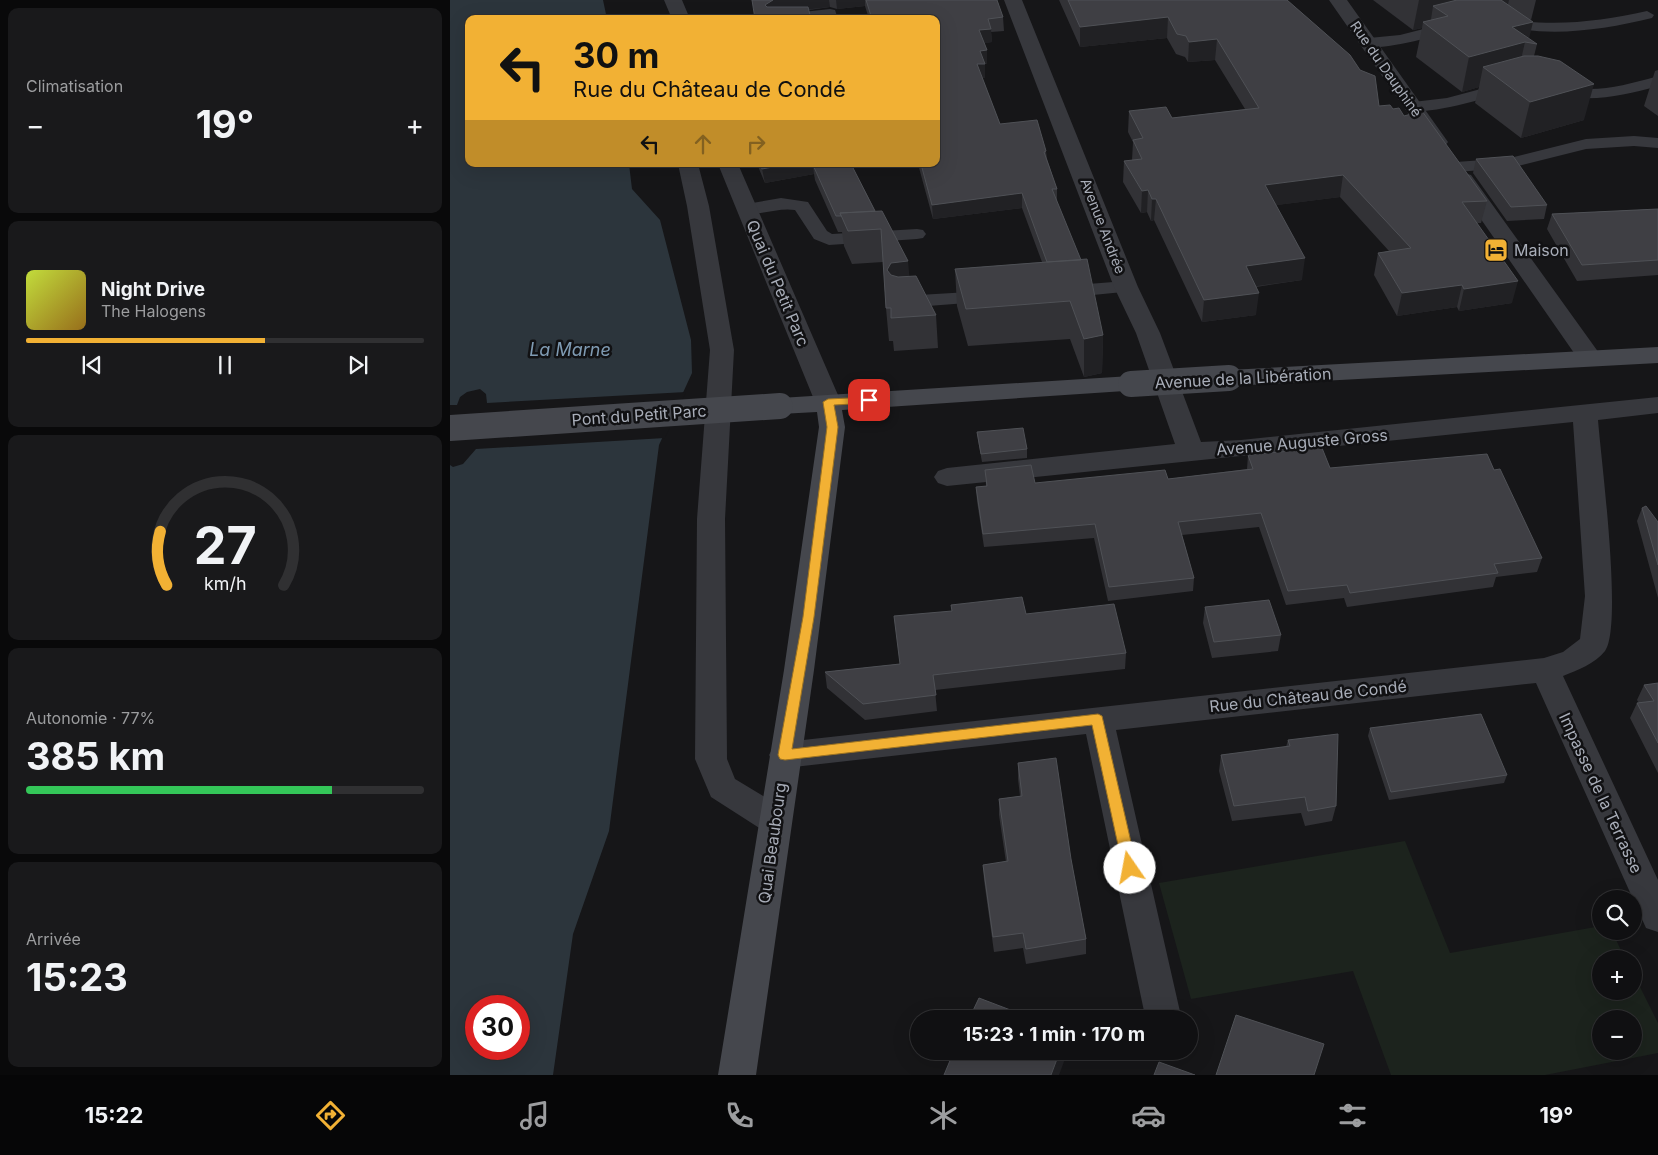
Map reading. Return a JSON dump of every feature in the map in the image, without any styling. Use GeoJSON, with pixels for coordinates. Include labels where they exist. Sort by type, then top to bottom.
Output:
{"type":"FeatureCollection","features":[{"type":"Feature","properties":{"kind":"main road","name":"Avenue de la Libération"},"geometry":{"type":"LineString","coordinates":[[828,402],[1658,355]]}},
{"type":"Feature","properties":{"kind":"main road","name":"Quai Beaubourg"},"geometry":{"type":"LineString","coordinates":[[737,1075],[785,755],[808,617],[830,451],[832,427],[828,402]]}},
{"type":"Feature","properties":{"kind":"main road","name":"Pont du Petit Parc"},"geometry":{"type":"LineString","coordinates":[[450,428],[828,402]]}},
{"type":"Feature","properties":{"kind":"street"},"geometry":{"type":"LineString","coordinates":[[673,0],[679,15]]}},
{"type":"Feature","properties":{"kind":"street","name":"Avenue Andrée"},"geometry":{"type":"LineString","coordinates":[[1013,0],[1124,281],[1148,333],[1191,451]]}},
{"type":"Feature","properties":{"kind":"street","name":"Rue du Dauphiné"},"geometry":{"type":"LineString","coordinates":[[1338,0],[1590,358]]}},
{"type":"Feature","properties":{"kind":"street"},"geometry":{"type":"LineString","coordinates":[[689,167],[698,206],[722,350],[711,519],[711,759],[722,788],[776,820]]}},
{"type":"Feature","properties":{"kind":"street","name":"Quai du Petit Parc"},"geometry":{"type":"LineString","coordinates":[[729,167],[828,402]]}},
{"type":"Feature","properties":{"kind":"street","name":"Avenue Auguste Gross"},"geometry":{"type":"LineString","coordinates":[[947,478],[1191,451],[1241,449],[1658,405]]}},
{"type":"Feature","properties":{"kind":"street","name":"Rue du Château de Condé"},"geometry":{"type":"LineString","coordinates":[[785,755],[1545,670],[1573,660],[1594,644],[1599,596],[1585,413]]}},
{"type":"Feature","properties":{"kind":"street","name":"Impasse de la Terrasse"},"geometry":{"type":"LineString","coordinates":[[1545,670],[1658,917]]}},
{"type":"Feature","properties":{"kind":"street"},"geometry":{"type":"LineString","coordinates":[[1098,720],[1162,1010]]}},
{"type":"Feature","properties":{"kind":"lane"},"geometry":{"type":"LineString","coordinates":[[1486,18],[1523,26],[1560,28],[1647,15]]}},
{"type":"Feature","properties":{"kind":"lane"},"geometry":{"type":"LineString","coordinates":[[1368,43],[1400,40],[1467,23]]}},
{"type":"Feature","properties":{"kind":"lane"},"geometry":{"type":"LineString","coordinates":[[1543,88],[1576,95],[1596,96],[1610,95],[1655,82]]}},
{"type":"Feature","properties":{"kind":"lane"},"geometry":{"type":"LineString","coordinates":[[1413,107],[1448,103],[1517,84],[1526,85]]}},
{"type":"Feature","properties":{"kind":"lane"},"geometry":{"type":"LineString","coordinates":[[1456,168],[1510,163],[1586,144],[1658,143]]}},
{"type":"Feature","properties":{"kind":"lane"},"geometry":{"type":"LineString","coordinates":[[747,209],[780,202],[790,202],[802,206],[820,235],[829,240],[918,234]]}},
{"type":"Feature","properties":{"kind":"lane"},"geometry":{"type":"LineString","coordinates":[[1045,286],[1124,281]]}},
{"type":"Feature","properties":{"kind":"lane"},"geometry":{"type":"LineString","coordinates":[[902,302],[1001,296]]}},
{"type":"Feature","properties":{"kind":"shaded area"},"geometry":{"type":"Polygon","coordinates":[[[1405,841],[1450,953],[1592,928],[1592,940],[1616,940],[1621,950],[1592,950],[1592,1000],[1642,1000],[1642,991],[1658,1023],[1658,1053],[1642,1056],[1642,1010],[1592,1010],[1592,1060],[1622,1060],[1545,1075],[1391,1075],[1353,971],[1191,999],[1159,883],[1405,841]]]}},
{"type":"Feature","properties":{"kind":"water","name":"La Marne"},"geometry":{"type":"Polygon","coordinates":[[[450,0],[603,0],[606,15],[465,15],[465,167],[629,167],[632,189],[660,220],[691,340],[692,373],[659,445],[609,831],[573,934],[553,1075],[450,1075],[450,0]]]}},
{"type":"Feature","properties":{"kind":"pier"},"geometry":{"type":"Polygon","coordinates":[[[480,389],[486,394],[487,403],[686,392],[665,438],[476,449],[463,464],[453,467],[450,465],[450,405],[457,405],[460,397],[467,392],[480,389]]]}},
{"type":"Feature","properties":{"kind":"building"},"geometry":{"type":"Polygon","coordinates":[[[752,0],[773,0],[765,5],[767,7],[808,7],[810,15],[754,15],[752,0]]]}},
{"type":"Feature","properties":{"kind":"building"},"geometry":{"type":"Polygon","coordinates":[[[866,0],[997,0],[1003,17],[988,19],[991,29],[979,30],[987,50],[980,51],[985,64],[977,64],[1000,124],[1037,120],[1046,151],[1044,152],[1057,189],[1052,189],[1081,260],[1047,262],[1022,193],[932,205],[922,167],[940,167],[940,15],[871,15],[866,0]]]}},
{"type":"Feature","properties":{"kind":"building"},"geometry":{"type":"Polygon","coordinates":[[[1068,0],[1287,0],[1350,55],[1360,70],[1375,76],[1379,106],[1390,105],[1393,109],[1399,108],[1404,116],[1422,111],[1487,201],[1462,202],[1518,281],[1464,289],[1462,285],[1402,293],[1378,253],[1411,248],[1343,175],[1265,185],[1305,258],[1246,266],[1259,293],[1204,300],[1156,199],[1152,199],[1148,190],[1142,191],[1124,161],[1142,159],[1133,140],[1143,138],[1129,111],[1166,107],[1172,118],[1259,108],[1217,39],[1189,42],[1186,36],[1177,34],[1168,17],[1080,27],[1068,0]]]}},
{"type":"Feature","properties":{"kind":"building"},"geometry":{"type":"Polygon","coordinates":[[[1457,0],[1501,0],[1533,22],[1512,27],[1537,44],[1525,42],[1469,57],[1423,22],[1448,16],[1433,6],[1457,0]]]}},
{"type":"Feature","properties":{"kind":"building"},"geometry":{"type":"Polygon","coordinates":[[[1524,56],[1538,56],[1560,61],[1594,84],[1530,102],[1483,67],[1524,56]]]}},
{"type":"Feature","properties":{"kind":"building"},"geometry":{"type":"Polygon","coordinates":[[[1513,156],[1547,205],[1511,207],[1476,159],[1513,156]]]}},
{"type":"Feature","properties":{"kind":"building"},"geometry":{"type":"Polygon","coordinates":[[[814,167],[853,167],[875,211],[840,213],[841,216],[836,216],[814,167]]]}},
{"type":"Feature","properties":{"kind":"building"},"geometry":{"type":"Polygon","coordinates":[[[1658,209],[1658,260],[1582,265],[1552,214],[1658,209]]]}},
{"type":"Feature","properties":{"kind":"building"},"geometry":{"type":"Polygon","coordinates":[[[882,211],[908,261],[891,263],[887,270],[891,275],[898,277],[916,276],[936,315],[891,318],[891,308],[886,308],[881,229],[848,231],[840,213],[882,211]]]}},
{"type":"Feature","properties":{"kind":"building"},"geometry":{"type":"Polygon","coordinates":[[[1087,259],[1103,335],[1084,339],[1070,301],[966,309],[955,269],[1087,259]]]}},
{"type":"Feature","properties":{"kind":"building"},"geometry":{"type":"Polygon","coordinates":[[[1023,428],[1027,449],[981,454],[977,432],[1023,428]]]}},
{"type":"Feature","properties":{"kind":"building"},"geometry":{"type":"Polygon","coordinates":[[[1322,448],[1330,468],[1487,454],[1494,470],[1500,469],[1542,558],[1494,564],[1498,573],[1350,593],[1347,585],[1288,591],[1261,513],[1178,522],[1194,578],[1109,587],[1095,524],[983,534],[976,487],[987,486],[985,470],[1031,465],[1035,483],[1165,470],[1168,479],[1253,469],[1248,455],[1322,448]]]}},
{"type":"Feature","properties":{"kind":"building"},"geometry":{"type":"Polygon","coordinates":[[[1646,506],[1658,522],[1658,565],[1642,508],[1646,506]]]}},
{"type":"Feature","properties":{"kind":"building"},"geometry":{"type":"Polygon","coordinates":[[[1022,597],[1026,614],[1114,604],[1126,653],[933,675],[936,695],[863,704],[825,672],[900,664],[894,616],[952,611],[951,605],[1022,597]]]}},
{"type":"Feature","properties":{"kind":"building"},"geometry":{"type":"Polygon","coordinates":[[[1269,600],[1281,635],[1214,642],[1205,607],[1269,600]]]}},
{"type":"Feature","properties":{"kind":"building"},"geometry":{"type":"Polygon","coordinates":[[[1658,683],[1658,743],[1637,703],[1654,701],[1644,685],[1658,683]]]}},
{"type":"Feature","properties":{"kind":"building"},"geometry":{"type":"Polygon","coordinates":[[[1481,714],[1507,775],[1391,792],[1370,728],[1481,714]]]}},
{"type":"Feature","properties":{"kind":"building"},"geometry":{"type":"Polygon","coordinates":[[[1338,734],[1336,806],[1308,811],[1305,797],[1234,806],[1221,755],[1290,746],[1288,740],[1338,734]]]}},
{"type":"Feature","properties":{"kind":"building"},"geometry":{"type":"Polygon","coordinates":[[[1056,758],[1071,859],[1086,939],[1026,949],[1023,933],[993,937],[983,865],[1008,861],[999,799],[1022,796],[1018,763],[1056,758]]]}},
{"type":"Feature","properties":{"kind":"building"},"geometry":{"type":"Polygon","coordinates":[[[979,998],[1010,1010],[973,1010],[979,998]]]}},
{"type":"Feature","properties":{"kind":"building"},"geometry":{"type":"Polygon","coordinates":[[[1236,1015],[1324,1044],[1314,1075],[1216,1075],[1236,1015]]]}},
{"type":"Feature","properties":{"kind":"building"},"geometry":{"type":"Polygon","coordinates":[[[950,1060],[1057,1060],[1051,1075],[944,1075],[950,1060]]]}},
{"type":"Feature","properties":{"kind":"building"},"geometry":{"type":"Polygon","coordinates":[[[1159,1062],[1195,1075],[1154,1075],[1159,1062]]]}},
{"type":"Feature","properties":{"kind":"place","name":"Maison"},"geometry":{"type":"Point","coordinates":[1496,250]}},
{"type":"Feature","properties":{"kind":"route"},"geometry":{"type":"LineString","coordinates":[[869,400],[828,402],[832,427],[830,451],[808,617],[785,755],[1098,720],[1130,868]]}}]}
